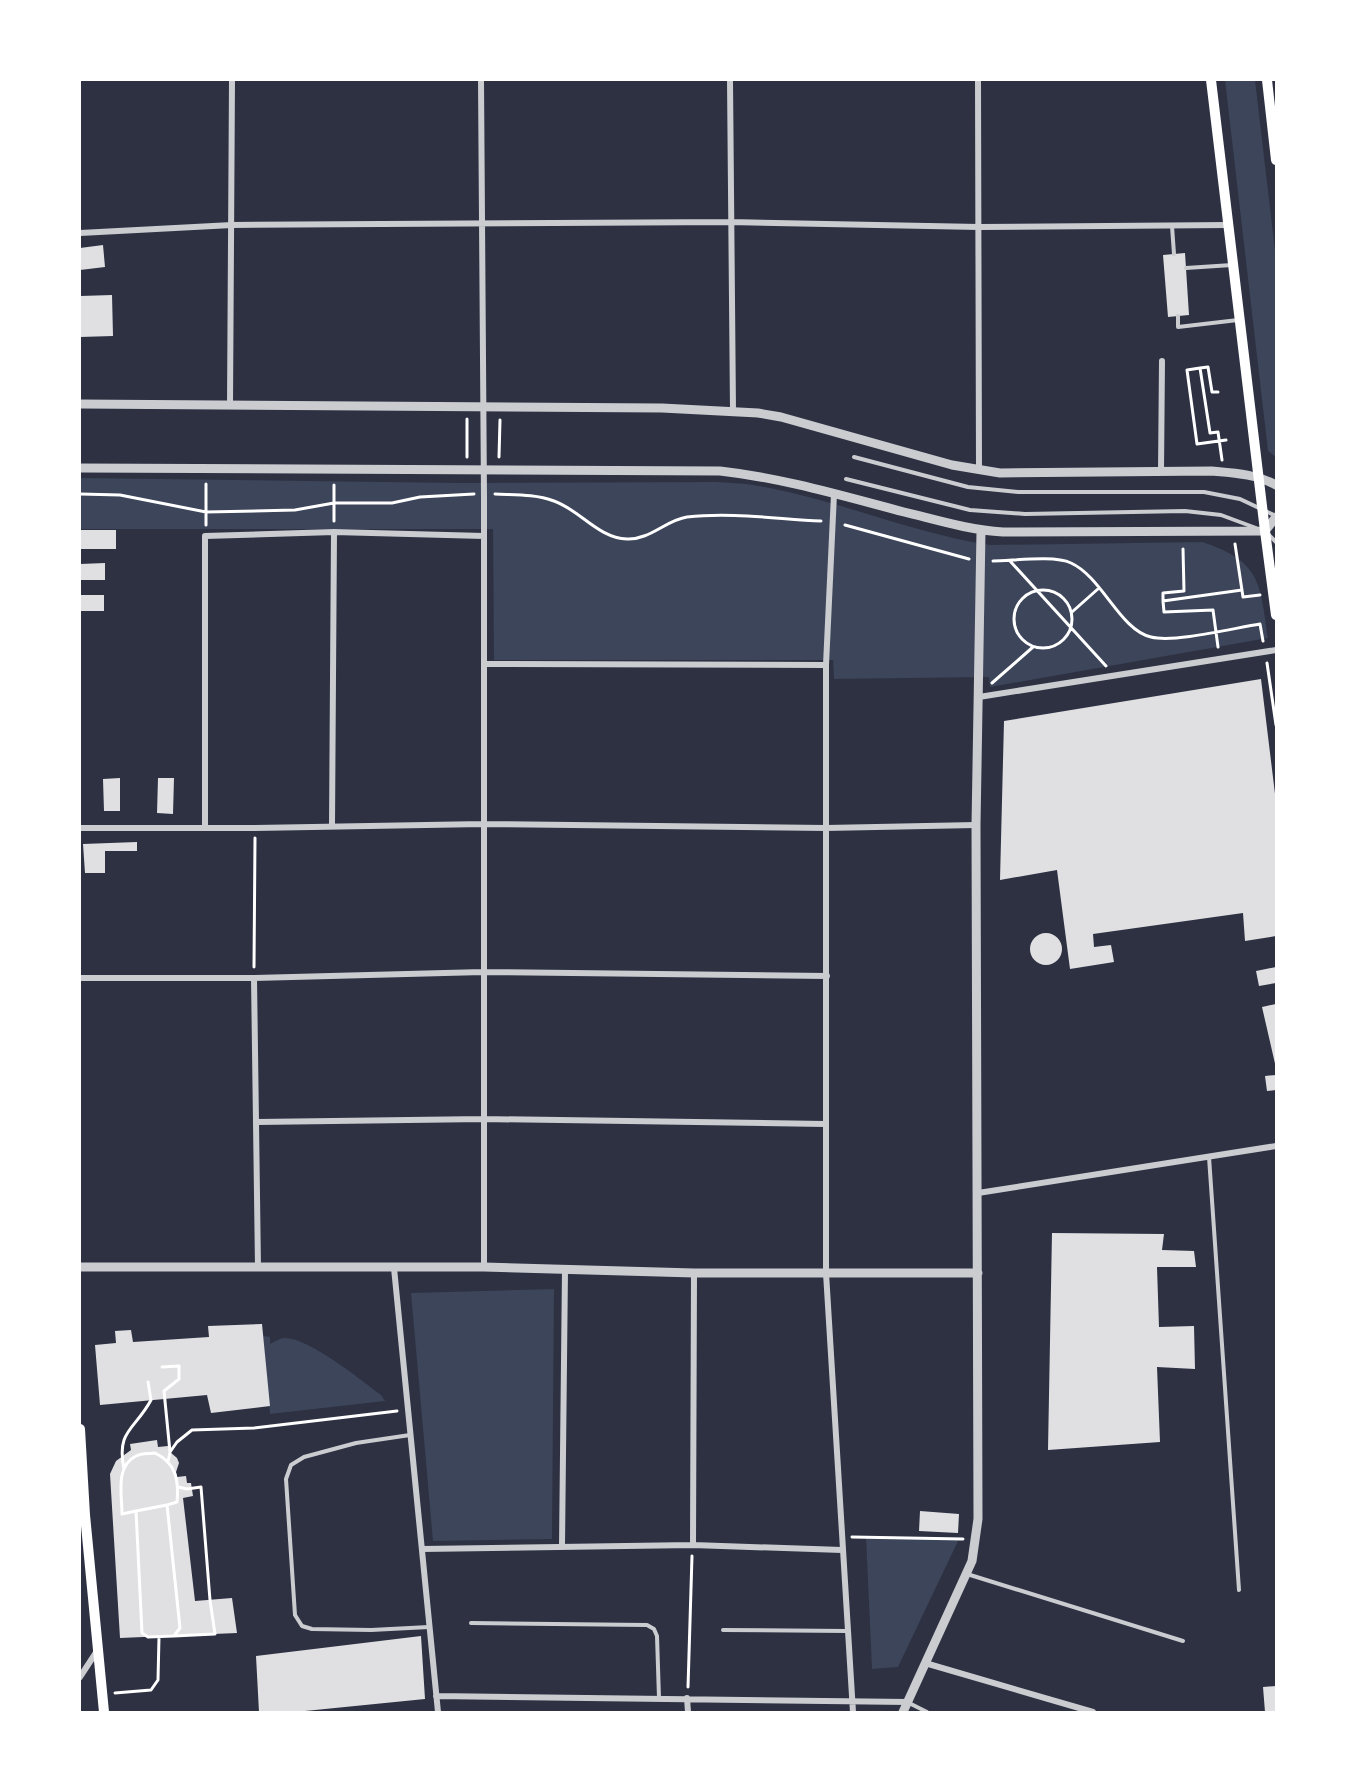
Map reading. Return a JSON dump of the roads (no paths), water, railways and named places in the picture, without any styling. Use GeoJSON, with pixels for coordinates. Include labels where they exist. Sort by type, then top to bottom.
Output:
{"type":"FeatureCollection","features":[{"type":"Feature","properties":{"kind":"main road"},"geometry":{"type":"LineString","coordinates":[[1211,80],[1276,615]]}},
{"type":"Feature","properties":{"kind":"main road"},"geometry":{"type":"LineString","coordinates":[[1267,80],[1276,160]]}},
{"type":"Feature","properties":{"kind":"main road"},"geometry":{"type":"LineString","coordinates":[[80,1429],[82,1515],[104,1713]]}},
{"type":"Feature","properties":{"kind":"street"},"geometry":{"type":"LineString","coordinates":[[230,406],[232,80]]}},
{"type":"Feature","properties":{"kind":"street"},"geometry":{"type":"LineString","coordinates":[[481,80],[484,470],[484,1268]]}},
{"type":"Feature","properties":{"kind":"street"},"geometry":{"type":"LineString","coordinates":[[730,80],[733,411]]}},
{"type":"Feature","properties":{"kind":"street"},"geometry":{"type":"LineString","coordinates":[[978,80],[979,470]]}},
{"type":"Feature","properties":{"kind":"street"},"geometry":{"type":"LineString","coordinates":[[80,233],[232,225],[730,222],[979,227],[1228,225]]}},
{"type":"Feature","properties":{"kind":"street"},"geometry":{"type":"LineString","coordinates":[[1161,471],[1162,361]]}},
{"type":"Feature","properties":{"kind":"street"},"geometry":{"type":"LineString","coordinates":[[80,404],[662,408],[733,411],[780,417],[952,465],[979,470],[1025,474],[1212,471],[1258,477],[1276,486]]}},
{"type":"Feature","properties":{"kind":"street"},"geometry":{"type":"LineString","coordinates":[[80,468],[720,471],[781,480],[981,531],[1003,532],[1265,531],[1276,516]]}},
{"type":"Feature","properties":{"kind":"street"},"geometry":{"type":"LineString","coordinates":[[834,494],[826,665],[826,1273],[853,1713]]}},
{"type":"Feature","properties":{"kind":"street"},"geometry":{"type":"LineString","coordinates":[[903,1713],[967,1574],[976,1540],[978,1519],[976,825],[981,531]]}},
{"type":"Feature","properties":{"kind":"street"},"geometry":{"type":"LineString","coordinates":[[205,827],[206,536],[334,532],[484,536]]}},
{"type":"Feature","properties":{"kind":"street"},"geometry":{"type":"LineString","coordinates":[[333,825],[334,532]]}},
{"type":"Feature","properties":{"kind":"street"},"geometry":{"type":"LineString","coordinates":[[979,697],[1276,650]]}},
{"type":"Feature","properties":{"kind":"street"},"geometry":{"type":"LineString","coordinates":[[483,663],[826,665]]}},
{"type":"Feature","properties":{"kind":"street"},"geometry":{"type":"LineString","coordinates":[[80,828],[483,824],[826,828],[976,825]]}},
{"type":"Feature","properties":{"kind":"street"},"geometry":{"type":"LineString","coordinates":[[80,978],[254,978],[483,972],[827,976]]}},
{"type":"Feature","properties":{"kind":"street"},"geometry":{"type":"LineString","coordinates":[[254,978],[258,1267]]}},
{"type":"Feature","properties":{"kind":"street"},"geometry":{"type":"LineString","coordinates":[[257,1122],[484,1119],[825,1124]]}},
{"type":"Feature","properties":{"kind":"street"},"geometry":{"type":"LineString","coordinates":[[978,1193],[1276,1146]]}},
{"type":"Feature","properties":{"kind":"street"},"geometry":{"type":"LineString","coordinates":[[80,1267],[484,1268],[694,1273],[978,1273]]}},
{"type":"Feature","properties":{"kind":"street"},"geometry":{"type":"LineString","coordinates":[[394,1268],[438,1713]]}},
{"type":"Feature","properties":{"kind":"street"},"geometry":{"type":"LineString","coordinates":[[562,1546],[565,1270]]}},
{"type":"Feature","properties":{"kind":"street"},"geometry":{"type":"LineString","coordinates":[[693,1545],[694,1273]]}},
{"type":"Feature","properties":{"kind":"street"},"geometry":{"type":"LineString","coordinates":[[422,1549],[693,1545],[842,1550]]}},
{"type":"Feature","properties":{"kind":"street"},"geometry":{"type":"LineString","coordinates":[[80,1677],[97,1651]]}},
{"type":"Feature","properties":{"kind":"street"},"geometry":{"type":"LineString","coordinates":[[925,1664],[1093,1713]]}},
{"type":"Feature","properties":{"kind":"street"},"geometry":{"type":"LineString","coordinates":[[436,1696],[908,1702]]}},
{"type":"Feature","properties":{"kind":"street"},"geometry":{"type":"LineString","coordinates":[[687,1698],[688,1713]]}},
{"type":"Feature","properties":{"kind":"lane"},"geometry":{"type":"LineString","coordinates":[[1172,226],[1174,254]]}},
{"type":"Feature","properties":{"kind":"lane"},"geometry":{"type":"LineString","coordinates":[[1186,268],[1233,265]]}},
{"type":"Feature","properties":{"kind":"lane"},"geometry":{"type":"LineString","coordinates":[[1178,316],[1178,327],[1239,320]]}},
{"type":"Feature","properties":{"kind":"lane"},"geometry":{"type":"LineString","coordinates":[[854,458],[968,487],[993,490],[1204,492],[1240,499],[1276,516]]}},
{"type":"Feature","properties":{"kind":"lane"},"geometry":{"type":"LineString","coordinates":[[846,478],[970,510],[1025,514],[1185,512],[1221,515],[1265,531],[1276,542]]}},
{"type":"Feature","properties":{"kind":"lane"},"geometry":{"type":"LineString","coordinates":[[1209,1157],[1239,1590]]}},
{"type":"Feature","properties":{"kind":"lane"},"geometry":{"type":"LineString","coordinates":[[410,1435],[345,1446],[304,1457],[291,1465],[286,1479],[295,1615],[302,1626],[312,1629],[371,1630],[429,1627]]}},
{"type":"Feature","properties":{"kind":"lane"},"geometry":{"type":"LineString","coordinates":[[967,1574],[1183,1641]]}},
{"type":"Feature","properties":{"kind":"lane"},"geometry":{"type":"LineString","coordinates":[[471,1623],[647,1625],[654,1629],[657,1636],[659,1698]]}},
{"type":"Feature","properties":{"kind":"lane"},"geometry":{"type":"LineString","coordinates":[[723,1630],[847,1631]]}},
{"type":"Feature","properties":{"kind":"lane"},"geometry":{"type":"LineString","coordinates":[[908,1702],[927,1713]]}}]}
